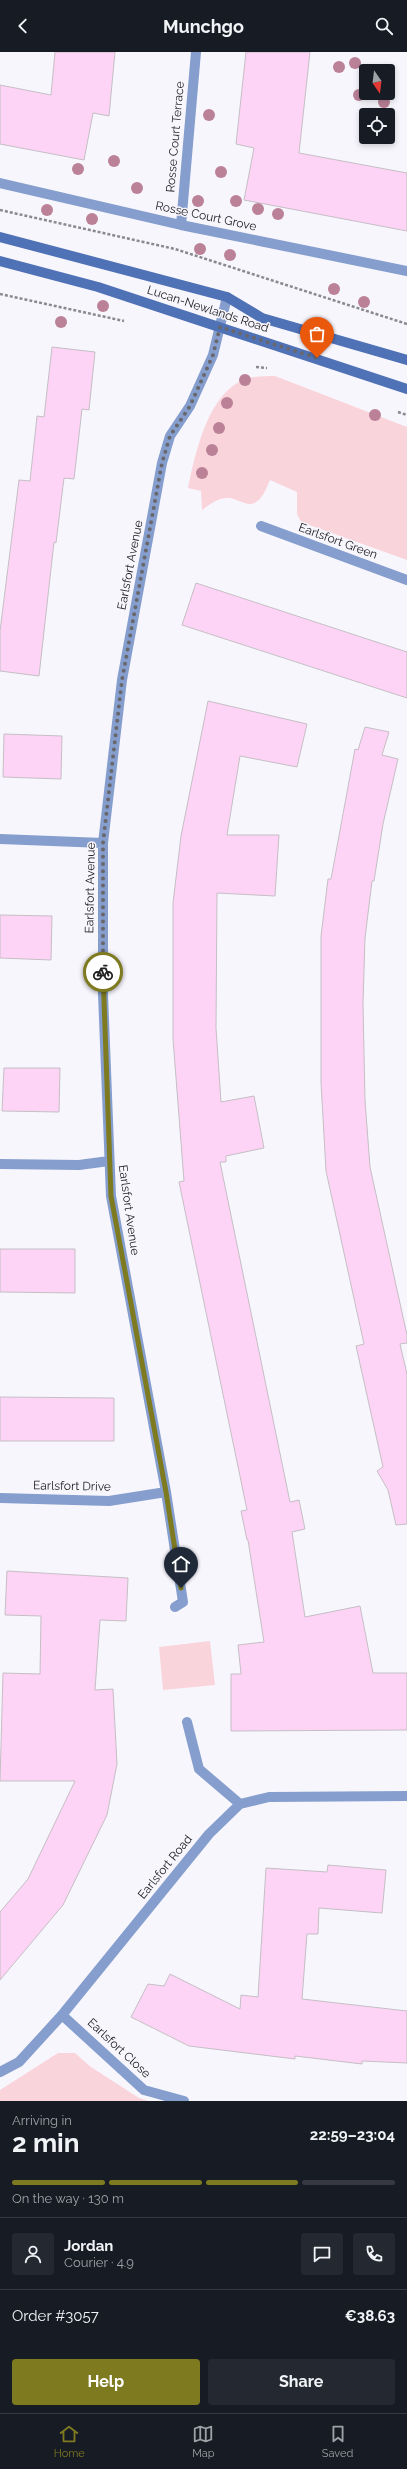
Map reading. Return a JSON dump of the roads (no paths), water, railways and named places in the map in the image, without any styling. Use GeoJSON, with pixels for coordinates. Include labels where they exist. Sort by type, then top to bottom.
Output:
{"type":"FeatureCollection","features":[{"type":"Feature","properties":{"kind":"street","name":"Rosse Court Terrace"},"geometry":{"type":"LineString","coordinates":[[181,225],[196,52]]}},
{"type":"Feature","properties":{"kind":"street","name":"Rosse Court Grove"},"geometry":{"type":"LineString","coordinates":[[0,183],[181,225],[407,271]]}},
{"type":"Feature","properties":{"kind":"street","name":"Lucan-Newlands Road"},"geometry":{"type":"LineString","coordinates":[[0,237],[228,297],[262,318],[407,360]]}},
{"type":"Feature","properties":{"kind":"street","name":"Lucan-Newlands Road"},"geometry":{"type":"LineString","coordinates":[[0,261],[98,287],[407,389]]}},
{"type":"Feature","properties":{"kind":"street","name":"Earlsfort Avenue"},"geometry":{"type":"LineString","coordinates":[[176,1607],[183,1602],[166,1492],[114,1211],[109,1161],[103,994],[103,843],[122,680],[162,463],[170,436],[190,406],[213,355],[228,297]]}},
{"type":"Feature","properties":{"kind":"street","name":"Earlsfort Green"},"geometry":{"type":"LineString","coordinates":[[261,526],[407,580]]}},
{"type":"Feature","properties":{"kind":"street"},"geometry":{"type":"LineString","coordinates":[[0,839],[103,843]]}},
{"type":"Feature","properties":{"kind":"street"},"geometry":{"type":"LineString","coordinates":[[0,1164],[79,1165],[109,1161]]}},
{"type":"Feature","properties":{"kind":"street","name":"Earlsfort Drive"},"geometry":{"type":"LineString","coordinates":[[0,1498],[109,1500],[166,1492]]}},
{"type":"Feature","properties":{"kind":"street"},"geometry":{"type":"LineString","coordinates":[[187,1722],[199,1769],[240,1804],[269,1797],[407,1796]]}},
{"type":"Feature","properties":{"kind":"street","name":"Earlsfort Road"},"geometry":{"type":"LineString","coordinates":[[0,2072],[19,2062],[62,2015],[209,1834],[240,1804]]}},
{"type":"Feature","properties":{"kind":"street","name":"Earlsfort Close"},"geometry":{"type":"LineString","coordinates":[[62,2015],[144,2090],[184,2101]]}}]}
